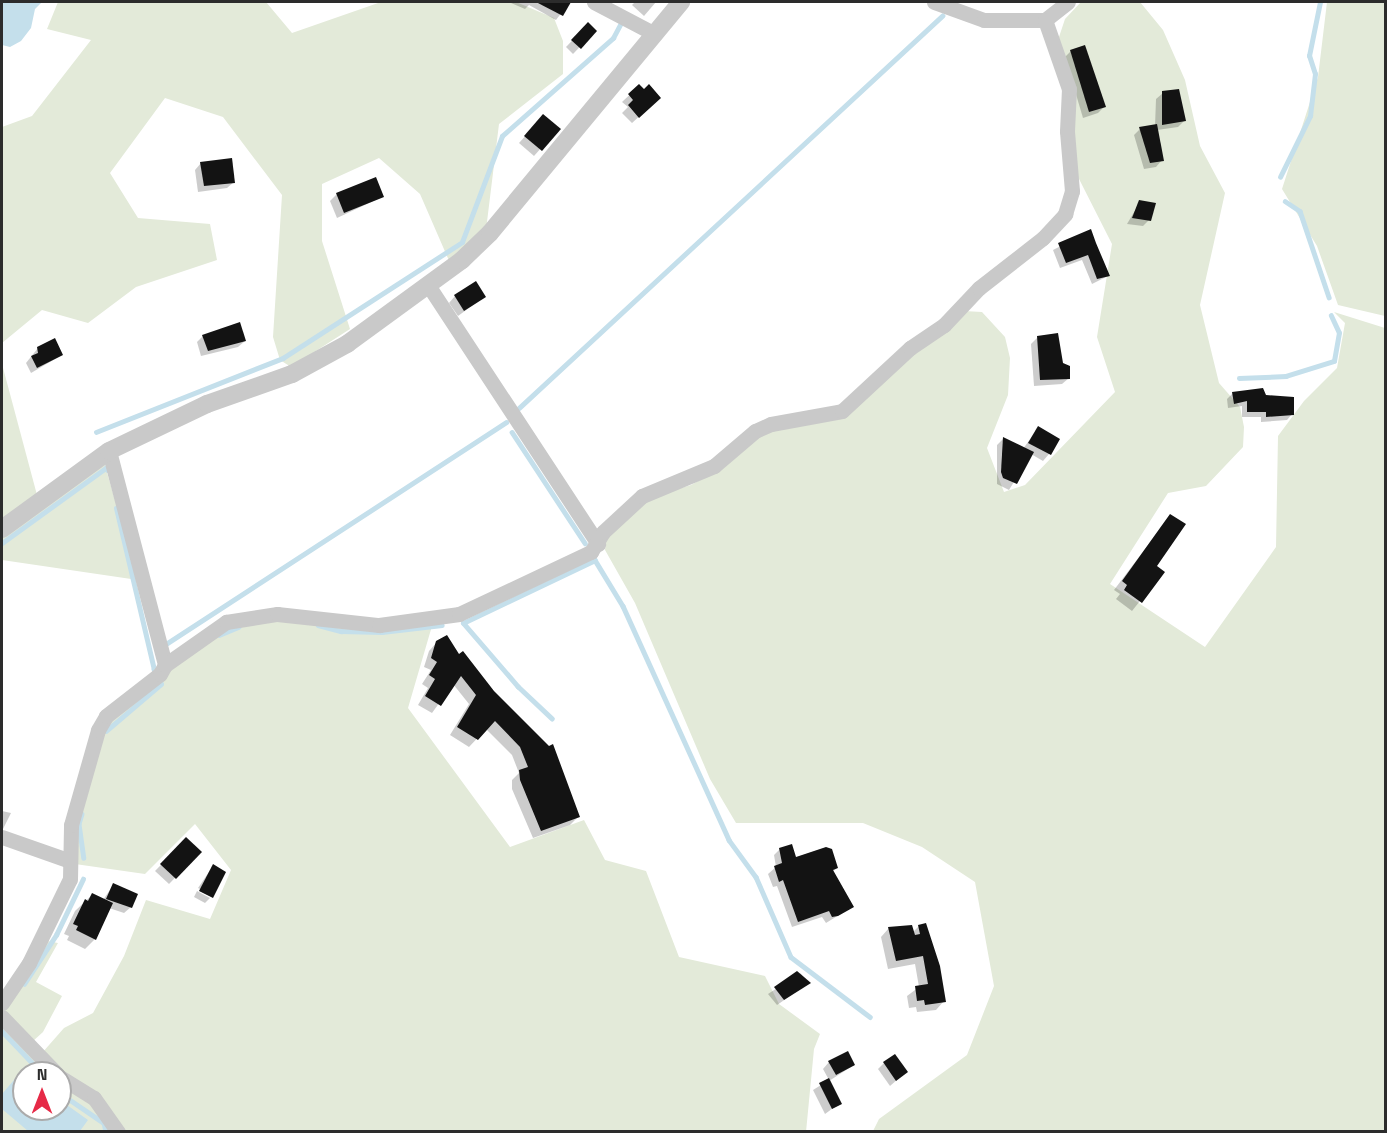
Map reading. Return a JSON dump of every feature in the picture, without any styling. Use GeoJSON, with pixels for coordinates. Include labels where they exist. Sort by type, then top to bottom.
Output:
{"type":"FeatureCollection","features":[{"type":"Feature","properties":{"kind":"street"},"geometry":{"type":"LineString","coordinates":[[594,2],[655,34]]}},
{"type":"Feature","properties":{"kind":"street"},"geometry":{"type":"LineString","coordinates":[[2,529],[109,451],[207,404],[292,374],[346,344],[428,285],[490,234],[681,2]]}},
{"type":"Feature","properties":{"kind":"street"},"geometry":{"type":"LineString","coordinates":[[934,2],[984,20],[1045,20],[1068,2]]}},
{"type":"Feature","properties":{"kind":"street"},"geometry":{"type":"LineString","coordinates":[[2,1003],[29,963],[70,879],[71,825],[98,730],[106,716],[226,622],[255,615],[379,625],[459,614],[591,552],[598,544],[603,532],[642,496],[714,466],[755,431],[771,424],[842,411],[910,348],[944,325],[979,288],[1043,238],[1065,214],[1072,191],[1067,131],[1069,89],[1045,20]]}},
{"type":"Feature","properties":{"kind":"street"},"geometry":{"type":"LineString","coordinates":[[428,285],[598,544]]}},
{"type":"Feature","properties":{"kind":"street"},"geometry":{"type":"LineString","coordinates":[[109,451],[159,673]]}},
{"type":"Feature","properties":{"kind":"street"},"geometry":{"type":"LineString","coordinates":[[2,837],[70,861]]}},
{"type":"Feature","properties":{"kind":"street"},"geometry":{"type":"LineString","coordinates":[[2,1017],[44,1061]]}},
{"type":"Feature","properties":{"kind":"street"},"geometry":{"type":"LineString","coordinates":[[72,1084],[94,1098],[118,1131]]}},
{"type":"Feature","properties":{"kind":"green space"},"geometry":{"type":"Polygon","coordinates":[[[58,2],[266,2],[292,33],[381,2],[516,2],[554,18],[563,41],[563,74],[499,124],[486,230],[450,263],[420,194],[379,158],[322,184],[322,241],[350,329],[291,367],[280,360],[273,337],[282,195],[223,117],[165,98],[110,173],[138,218],[210,224],[217,260],[136,287],[88,323],[42,310],[2,343],[2,127],[32,116],[91,40],[47,29],[58,2]]]}},
{"type":"Feature","properties":{"kind":"green space"},"geometry":{"type":"Polygon","coordinates":[[[1081,2],[1140,2],[1163,30],[1185,80],[1200,146],[1225,193],[1200,305],[1219,383],[1240,407],[1244,427],[1243,447],[1206,486],[1168,493],[1110,584],[1205,647],[1276,547],[1278,436],[1304,401],[1337,368],[1345,323],[1334,312],[1385,328],[1385,1131],[873,1131],[879,1119],[967,1055],[994,986],[975,882],[922,847],[863,823],[736,823],[710,779],[635,603],[605,550],[606,538],[646,499],[691,485],[714,472],[742,445],[769,431],[843,415],[964,311],[982,312],[1005,337],[1010,358],[1008,395],[987,448],[1004,492],[1025,485],[1115,392],[1097,337],[1112,244],[1076,173],[1073,81],[1057,43],[1065,19],[1081,2]]]}},
{"type":"Feature","properties":{"kind":"green space"},"geometry":{"type":"Polygon","coordinates":[[[1327,2],[1385,2],[1385,316],[1338,305],[1317,246],[1282,189],[1318,77],[1327,2]]]}},
{"type":"Feature","properties":{"kind":"green space"},"geometry":{"type":"Polygon","coordinates":[[[2,364],[37,495],[2,519],[2,364]]]}},
{"type":"Feature","properties":{"kind":"green space"},"geometry":{"type":"Polygon","coordinates":[[[104,462],[138,580],[2,560],[2,536],[104,462]]]}},
{"type":"Feature","properties":{"kind":"green space"},"geometry":{"type":"Polygon","coordinates":[[[256,619],[378,630],[432,626],[408,708],[510,847],[584,820],[605,860],[646,871],[679,957],[765,976],[779,1004],[820,1034],[814,1049],[806,1132],[121,1131],[72,1083],[72,1061],[50,1061],[42,1053],[64,1028],[93,1013],[124,956],[146,900],[210,919],[231,870],[195,824],[145,874],[75,864],[74,824],[108,720],[218,632],[256,619]]]}},
{"type":"Feature","properties":{"kind":"green space"},"geometry":{"type":"Polygon","coordinates":[[[47,941],[58,943],[36,982],[62,996],[43,1032],[32,1042],[5,1013],[3,1004],[47,941]]]}},
{"type":"Feature","properties":{"kind":"green space"},"geometry":{"type":"Polygon","coordinates":[[[2,1020],[40,1061],[12,1061],[12,1121],[72,1121],[72,1090],[96,1107],[114,1131],[2,1131],[2,1020]]]}},
{"type":"Feature","properties":{"kind":"water"},"geometry":{"type":"Polygon","coordinates":[[[2,2],[42,2],[35,9],[31,28],[21,41],[10,47],[2,45],[2,2]]]}},
{"type":"Feature","properties":{"kind":"water"},"geometry":{"type":"Polygon","coordinates":[[[12,1082],[12,1117],[2,1109],[2,1094],[12,1082]]]}},
{"type":"Feature","properties":{"kind":"water"},"geometry":{"type":"Polygon","coordinates":[[[72,1109],[88,1120],[80,1131],[28,1131],[16,1121],[72,1121],[72,1109]]]}},
{"type":"Feature","properties":{"kind":"building"},"geometry":{"type":"Polygon","coordinates":[[[536,2],[571,2],[563,16],[536,2]]]}},
{"type":"Feature","properties":{"kind":"building"},"geometry":{"type":"Polygon","coordinates":[[[588,22],[597,31],[581,49],[571,40],[588,22]]]}},
{"type":"Feature","properties":{"kind":"building"},"geometry":{"type":"Polygon","coordinates":[[[1085,45],[1106,107],[1089,112],[1070,50],[1085,45]]]}},
{"type":"Feature","properties":{"kind":"building"},"geometry":{"type":"Polygon","coordinates":[[[639,84],[644,89],[649,84],[661,98],[639,118],[628,105],[633,100],[628,94],[639,84]]]}},
{"type":"Feature","properties":{"kind":"building"},"geometry":{"type":"Polygon","coordinates":[[[1179,89],[1186,121],[1162,125],[1162,91],[1179,89]]]}},
{"type":"Feature","properties":{"kind":"building"},"geometry":{"type":"Polygon","coordinates":[[[543,114],[561,129],[542,151],[524,136],[543,114]]]}},
{"type":"Feature","properties":{"kind":"building"},"geometry":{"type":"Polygon","coordinates":[[[1157,124],[1164,161],[1150,163],[1139,127],[1157,124]]]}},
{"type":"Feature","properties":{"kind":"building"},"geometry":{"type":"Polygon","coordinates":[[[232,158],[235,183],[204,186],[200,162],[232,158]]]}},
{"type":"Feature","properties":{"kind":"building"},"geometry":{"type":"Polygon","coordinates":[[[376,177],[384,197],[344,213],[336,193],[376,177]]]}},
{"type":"Feature","properties":{"kind":"building"},"geometry":{"type":"Polygon","coordinates":[[[1139,200],[1156,203],[1151,221],[1132,218],[1139,200]]]}},
{"type":"Feature","properties":{"kind":"building"},"geometry":{"type":"Polygon","coordinates":[[[1091,229],[1110,276],[1097,279],[1088,255],[1066,263],[1058,243],[1091,229]]]}},
{"type":"Feature","properties":{"kind":"building"},"geometry":{"type":"Polygon","coordinates":[[[476,281],[486,297],[464,311],[454,295],[476,281]]]}},
{"type":"Feature","properties":{"kind":"building"},"geometry":{"type":"Polygon","coordinates":[[[240,322],[246,341],[208,351],[202,335],[240,322]]]}},
{"type":"Feature","properties":{"kind":"building"},"geometry":{"type":"Polygon","coordinates":[[[1058,333],[1063,363],[1070,366],[1070,379],[1040,380],[1037,336],[1058,333]]]}},
{"type":"Feature","properties":{"kind":"building"},"geometry":{"type":"Polygon","coordinates":[[[55,338],[63,355],[37,368],[31,356],[38,353],[37,347],[55,338]]]}},
{"type":"Feature","properties":{"kind":"building"},"geometry":{"type":"Polygon","coordinates":[[[1263,388],[1266,395],[1294,397],[1294,415],[1266,417],[1266,412],[1247,412],[1247,401],[1234,404],[1232,392],[1263,388]]]}},
{"type":"Feature","properties":{"kind":"building"},"geometry":{"type":"Polygon","coordinates":[[[1038,426],[1060,439],[1051,455],[1028,443],[1038,426]]]}},
{"type":"Feature","properties":{"kind":"building"},"geometry":{"type":"Polygon","coordinates":[[[1003,437],[1034,452],[1017,484],[1003,478],[1001,472],[1003,437]]]}},
{"type":"Feature","properties":{"kind":"building"},"geometry":{"type":"Polygon","coordinates":[[[1170,514],[1186,524],[1157,566],[1165,572],[1142,603],[1124,590],[1127,585],[1122,581],[1170,514]]]}},
{"type":"Feature","properties":{"kind":"building"},"geometry":{"type":"Polygon","coordinates":[[[447,635],[459,654],[463,651],[494,691],[549,746],[553,744],[580,817],[541,831],[520,780],[519,770],[528,767],[520,747],[495,721],[478,740],[457,727],[476,695],[461,676],[441,706],[425,696],[435,679],[429,675],[437,662],[431,658],[436,641],[447,635]]]}},
{"type":"Feature","properties":{"kind":"building"},"geometry":{"type":"Polygon","coordinates":[[[186,837],[202,852],[176,879],[160,864],[186,837]]]}},
{"type":"Feature","properties":{"kind":"building"},"geometry":{"type":"Polygon","coordinates":[[[792,844],[796,857],[826,847],[832,849],[838,868],[833,870],[854,907],[838,916],[832,917],[829,911],[798,922],[783,880],[779,882],[774,866],[782,863],[779,848],[792,844]]]}},
{"type":"Feature","properties":{"kind":"building"},"geometry":{"type":"Polygon","coordinates":[[[213,864],[226,872],[213,898],[199,891],[213,864]]]}},
{"type":"Feature","properties":{"kind":"building"},"geometry":{"type":"Polygon","coordinates":[[[113,883],[138,894],[132,908],[106,899],[113,883]]]}},
{"type":"Feature","properties":{"kind":"building"},"geometry":{"type":"Polygon","coordinates":[[[92,893],[113,903],[96,940],[76,930],[78,926],[73,924],[85,899],[88,901],[92,893]]]}},
{"type":"Feature","properties":{"kind":"building"},"geometry":{"type":"Polygon","coordinates":[[[926,923],[940,966],[946,1002],[925,1005],[924,1000],[917,1001],[915,986],[928,984],[923,956],[896,961],[888,927],[912,925],[915,935],[920,934],[918,925],[926,923]]]}},
{"type":"Feature","properties":{"kind":"building"},"geometry":{"type":"Polygon","coordinates":[[[797,971],[811,983],[784,1000],[774,987],[797,971]]]}},
{"type":"Feature","properties":{"kind":"building"},"geometry":{"type":"Polygon","coordinates":[[[848,1051],[855,1065],[836,1075],[828,1061],[848,1051]]]}},
{"type":"Feature","properties":{"kind":"building"},"geometry":{"type":"Polygon","coordinates":[[[895,1054],[908,1072],[896,1081],[883,1062],[895,1054]]]}},
{"type":"Feature","properties":{"kind":"building"},"geometry":{"type":"Polygon","coordinates":[[[829,1078],[842,1104],[832,1109],[819,1083],[829,1078]]]}},
{"type":"Feature","properties":{"kind":"waterway"},"geometry":{"type":"LineString","coordinates":[[1280,177],[1310,116],[1315,74],[1309,56],[1320,2]]}},
{"type":"Feature","properties":{"kind":"waterway"},"geometry":{"type":"LineString","coordinates":[[519,408],[942,16]]}},
{"type":"Feature","properties":{"kind":"waterway"},"geometry":{"type":"LineString","coordinates":[[96,432],[283,358],[462,242],[502,136],[613,38],[620,25]]}},
{"type":"Feature","properties":{"kind":"waterway"},"geometry":{"type":"LineString","coordinates":[[1285,201],[1300,211],[1329,297]]}},
{"type":"Feature","properties":{"kind":"waterway"},"geometry":{"type":"LineString","coordinates":[[1239,378],[1286,376],[1334,361],[1339,333],[1331,316]]}},
{"type":"Feature","properties":{"kind":"waterway"},"geometry":{"type":"LineString","coordinates":[[166,644],[506,422]]}},
{"type":"Feature","properties":{"kind":"waterway"},"geometry":{"type":"LineString","coordinates":[[512,432],[585,543]]}},
{"type":"Feature","properties":{"kind":"waterway"},"geometry":{"type":"LineString","coordinates":[[2,543],[107,467],[108,470]]}},
{"type":"Feature","properties":{"kind":"waterway"},"geometry":{"type":"LineString","coordinates":[[106,731],[161,684],[154,670],[116,508]]}},
{"type":"Feature","properties":{"kind":"waterway"},"geometry":{"type":"LineString","coordinates":[[552,719],[518,687],[463,623],[595,560],[623,606],[729,840],[756,877],[791,957],[870,1017]]}},
{"type":"Feature","properties":{"kind":"waterway"},"geometry":{"type":"LineString","coordinates":[[318,625],[341,631],[382,632],[442,625]]}},
{"type":"Feature","properties":{"kind":"waterway"},"geometry":{"type":"LineString","coordinates":[[219,635],[238,627]]}},
{"type":"Feature","properties":{"kind":"waterway"},"geometry":{"type":"LineString","coordinates":[[82,814],[79,824],[84,858]]}},
{"type":"Feature","properties":{"kind":"waterway"},"geometry":{"type":"LineString","coordinates":[[24,984],[56,935],[83,879]]}},
{"type":"Feature","properties":{"kind":"waterway"},"geometry":{"type":"LineString","coordinates":[[2,1031],[31,1061]]}},
{"type":"Feature","properties":{"kind":"waterway"},"geometry":{"type":"LineString","coordinates":[[72,1101],[104,1123],[106,1132]]}}]}
